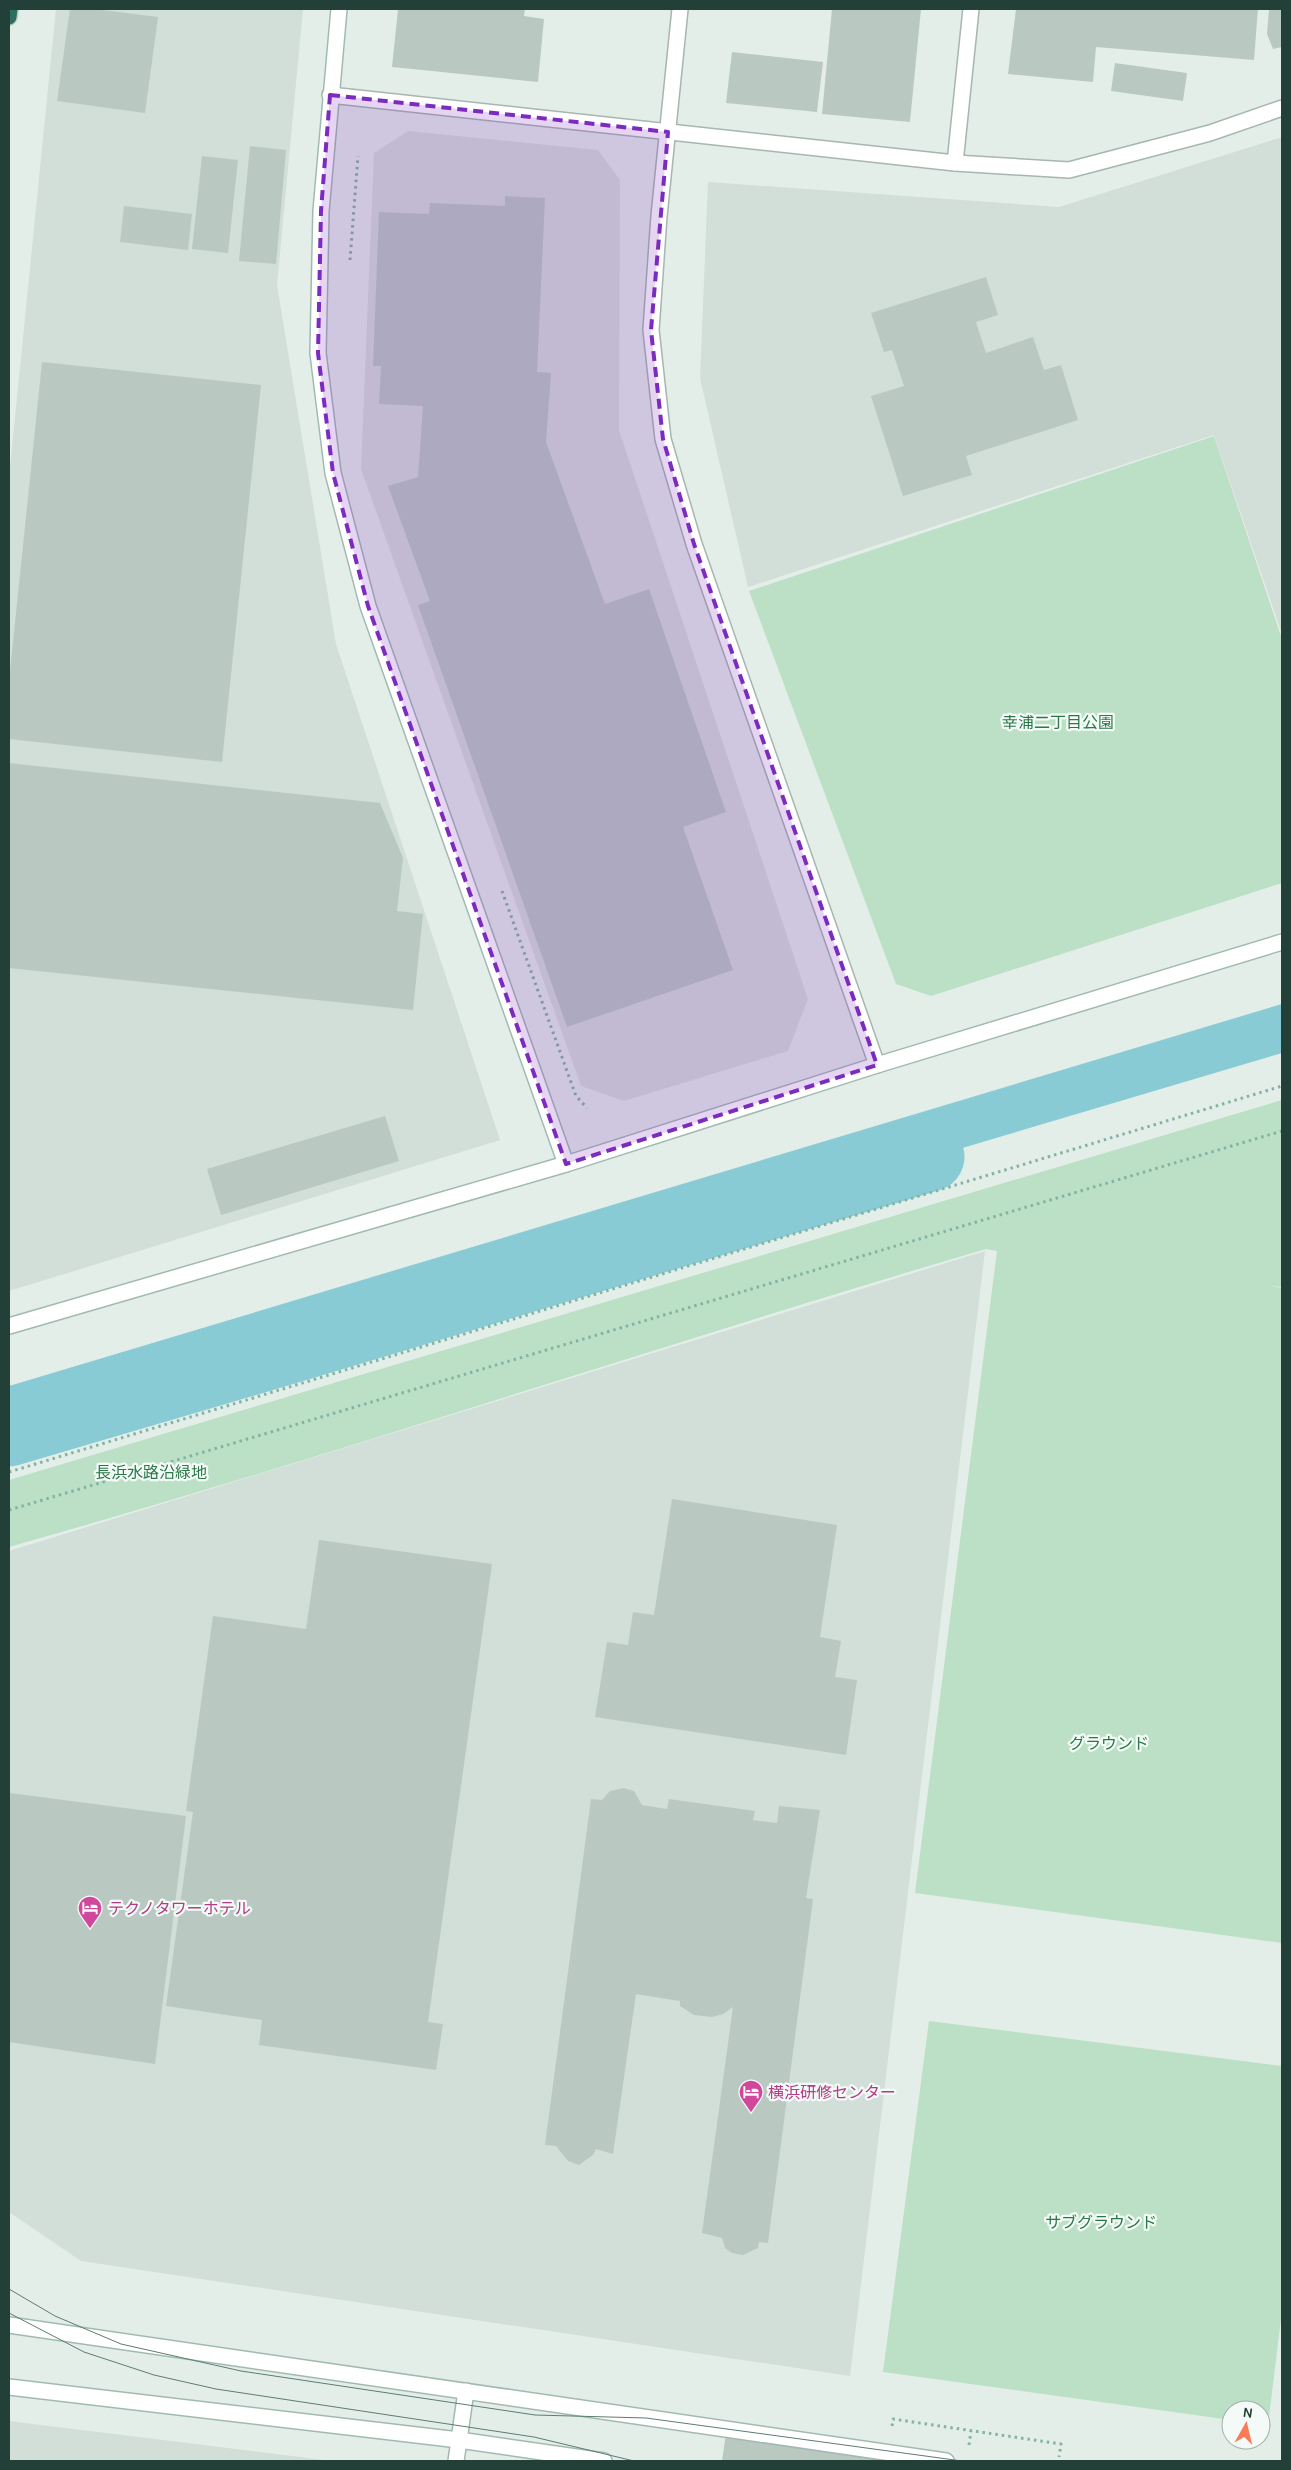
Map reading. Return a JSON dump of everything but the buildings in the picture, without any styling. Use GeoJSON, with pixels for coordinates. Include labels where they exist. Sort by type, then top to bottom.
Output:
{"type":"FeatureCollection","features":[{"type":"Feature","properties":{"kind":"highway"},"geometry":{"type":"LineString","coordinates":[[9,17],[10,9]]}},
{"type":"Feature","properties":{"kind":"street"},"geometry":{"type":"LineString","coordinates":[[339,9],[321,211],[318,353],[333,473],[368,606],[566,1164]]}},
{"type":"Feature","properties":{"kind":"street"},"geometry":{"type":"LineString","coordinates":[[680,9],[659,216],[651,330],[663,439],[694,544],[877,1064]]}},
{"type":"Feature","properties":{"kind":"street"},"geometry":{"type":"LineString","coordinates":[[954,163],[970,9]]}},
{"type":"Feature","properties":{"kind":"street"},"geometry":{"type":"LineString","coordinates":[[330,95],[954,163],[1069,170],[1210,134],[1282,108]]}},
{"type":"Feature","properties":{"kind":"street"},"geometry":{"type":"LineString","coordinates":[[9,1326],[566,1164],[877,1064],[1282,942]]}},
{"type":"Feature","properties":{"kind":"street"},"geometry":{"type":"LineString","coordinates":[[9,2325],[946,2461]]}},
{"type":"Feature","properties":{"kind":"street"},"geometry":{"type":"LineString","coordinates":[[9,2387],[459,2440],[604,2461]]}},
{"type":"Feature","properties":{"kind":"street"},"geometry":{"type":"LineString","coordinates":[[456,2461],[466,2391]]}},
{"type":"Feature","properties":{"kind":"path"},"geometry":{"type":"LineString","coordinates":[[350,263],[358,156]]}},
{"type":"Feature","properties":{"kind":"path"},"geometry":{"type":"LineString","coordinates":[[499,884],[576,1096],[587,1108]]}},
{"type":"Feature","properties":{"kind":"path"},"geometry":{"type":"LineString","coordinates":[[9,1472],[1282,1086]]}},
{"type":"Feature","properties":{"kind":"path"},"geometry":{"type":"LineString","coordinates":[[9,1510],[1282,1131]]}},
{"type":"Feature","properties":{"kind":"path"},"geometry":{"type":"LineString","coordinates":[[893,2419],[1061,2444],[1059,2457]]}},
{"type":"Feature","properties":{"kind":"highlighted area"},"geometry":{"type":"Polygon","coordinates":[[[330,95],[668,132],[651,330],[663,439],[694,544],[877,1065],[566,1164],[368,606],[333,473],[318,353],[321,211],[330,95]]]}},
{"type":"Feature","properties":{"kind":"shaded area"},"geometry":{"type":"Polygon","coordinates":[[[56,9],[303,9],[277,285],[336,644],[500,1140],[9,1291],[9,477],[56,9]]]}},
{"type":"Feature","properties":{"kind":"shaded area"},"geometry":{"type":"Polygon","coordinates":[[[408,131],[598,150],[620,180],[619,430],[808,999],[788,1051],[624,1101],[581,1086],[361,469],[374,153],[408,131]]]}},
{"type":"Feature","properties":{"kind":"shaded area"},"geometry":{"type":"Polygon","coordinates":[[[1282,137],[1282,634],[1214,435],[748,587],[700,378],[708,182],[1059,207],[1282,137]]]}},
{"type":"Feature","properties":{"kind":"shaded area"},"geometry":{"type":"Polygon","coordinates":[[[985,1251],[850,2376],[81,2261],[9,2212],[9,1551],[985,1251]]]}},
{"type":"Feature","properties":{"kind":"shaded area"},"geometry":{"type":"Polygon","coordinates":[[[9,2421],[332,2461],[9,2461],[9,2421]]]}},
{"type":"Feature","properties":{"kind":"green space","name":"幸浦二丁目公園"},"geometry":{"type":"Polygon","coordinates":[[[1214,436],[1282,639],[1282,883],[931,996],[896,984],[749,591],[1214,436]]]}},
{"type":"Feature","properties":{"kind":"green space","name":"グラウンド"},"geometry":{"type":"Polygon","coordinates":[[[1282,1100],[1282,1287],[1270,1286],[1282,1288],[1282,1943],[915,1893],[997,1251],[986,1249],[742,1323],[376,1438],[9,1547],[9,1480],[1282,1100]]]}},
{"type":"Feature","properties":{"kind":"green space","name":"サブグラウンド"},"geometry":{"type":"Polygon","coordinates":[[[929,2021],[1282,2066],[1282,2311],[1271,2401],[1221,2400],[1221,2419],[883,2372],[929,2021]]]}},
{"type":"Feature","properties":{"kind":"water"},"geometry":{"type":"Polygon","coordinates":[[[1282,1004],[1282,1053],[9,1431],[9,1386],[1282,1004]]]}},
{"type":"Feature","properties":{"kind":"waterway"},"geometry":{"type":"LineString","coordinates":[[9,1432],[930,1157]]}},
{"type":"Feature","properties":{"kind":"tram line"},"geometry":{"type":"LineString","coordinates":[[9,2289],[55,2316],[121,2344],[241,2371],[535,2415],[646,2418],[962,2461]]}},
{"type":"Feature","properties":{"kind":"tram line"},"geometry":{"type":"LineString","coordinates":[[9,2313],[84,2352],[154,2375],[216,2389],[534,2437],[634,2461]]}},
{"type":"Feature","properties":{"kind":"place","name":"テクノタワーホテル"},"geometry":{"type":"Point","coordinates":[90,1929]}},
{"type":"Feature","properties":{"kind":"place","name":"横浜研修センター"},"geometry":{"type":"Point","coordinates":[751,2113]}},
{"type":"Feature","properties":{"kind":"park label","name":"長浜水路沿緑地"},"geometry":{"type":"Point","coordinates":[151,1472]}}]}
